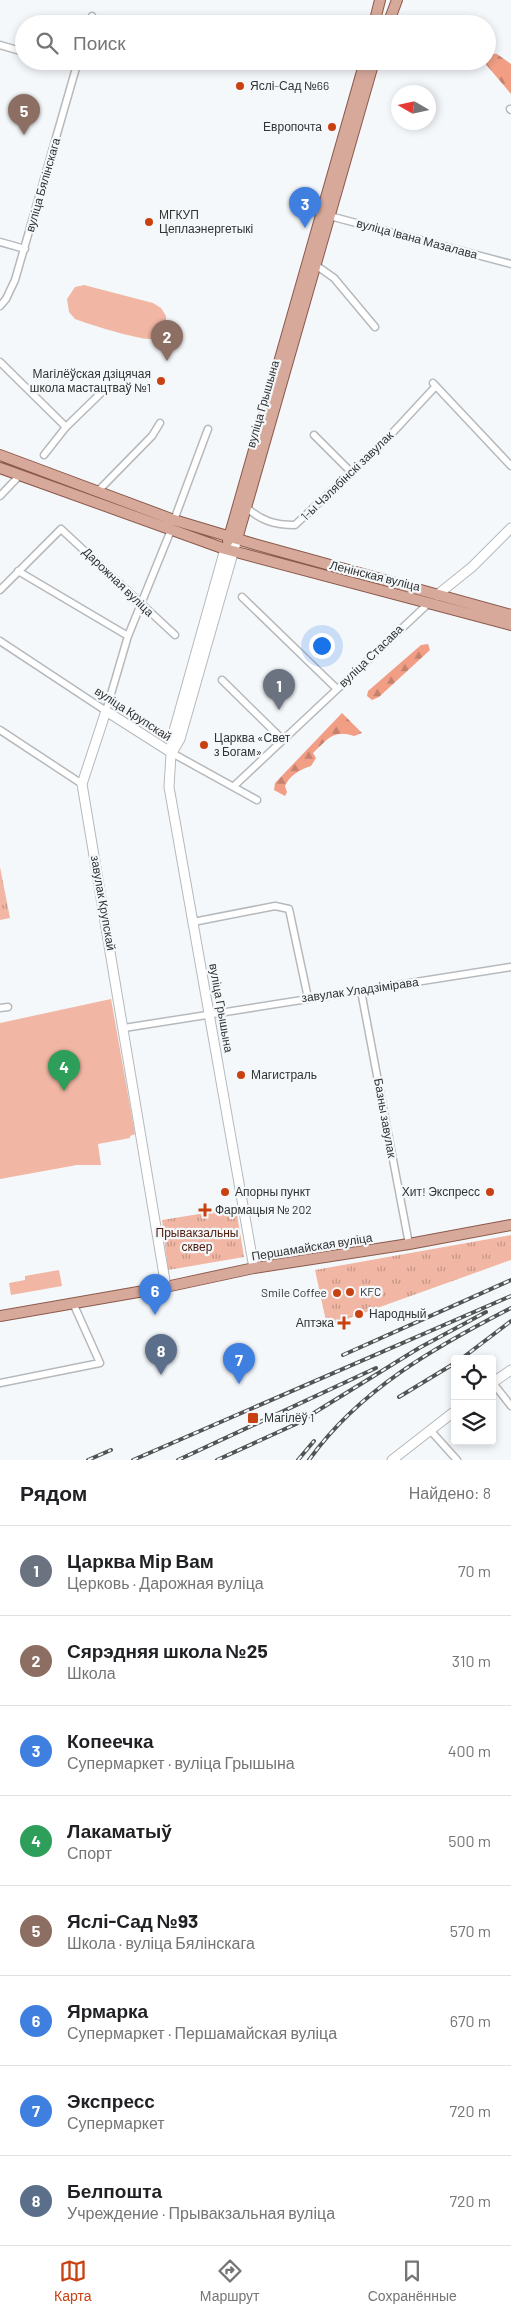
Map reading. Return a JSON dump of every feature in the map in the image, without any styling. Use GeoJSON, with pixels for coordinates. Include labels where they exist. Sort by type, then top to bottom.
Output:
{"type":"FeatureCollection","features":[{"type":"Feature","properties":{"kind":"main road"},"geometry":{"type":"LineString","coordinates":[[376,15],[380,0]]}},
{"type":"Feature","properties":{"kind":"main road"},"geometry":{"type":"LineString","coordinates":[[391,15],[397,0]]}},
{"type":"Feature","properties":{"kind":"main road","name":"вуліца Грышына"},"geometry":{"type":"LineString","coordinates":[[233,538],[246,507],[317,266],[327,215],[363,70]]}},
{"type":"Feature","properties":{"kind":"main road","name":"вуліца Грышына"},"geometry":{"type":"LineString","coordinates":[[254,1268],[169,787],[172,753],[180,739],[229,551],[371,70]]}},
{"type":"Feature","properties":{"kind":"main road"},"geometry":{"type":"LineString","coordinates":[[0,455],[174,520],[233,538]]}},
{"type":"Feature","properties":{"kind":"main road"},"geometry":{"type":"LineString","coordinates":[[0,468],[229,551]]}},
{"type":"Feature","properties":{"kind":"main road","name":"вуліца Стасава"},"geometry":{"type":"LineString","coordinates":[[433,599],[472,567],[511,528]]}},
{"type":"Feature","properties":{"kind":"main road","name":"Ленінская вуліца"},"geometry":{"type":"LineString","coordinates":[[233,538],[433,599],[511,625]]}},
{"type":"Feature","properties":{"kind":"main road","name":"Ленінская вуліца"},"geometry":{"type":"LineString","coordinates":[[229,551],[433,599],[511,615]]}},
{"type":"Feature","properties":{"kind":"main road","name":"вуліца Крупскай"},"geometry":{"type":"LineString","coordinates":[[106,711],[172,753]]}},
{"type":"Feature","properties":{"kind":"main road","name":"завулак Крупскай"},"geometry":{"type":"LineString","coordinates":[[106,711],[82,784],[166,1287]]}},
{"type":"Feature","properties":{"kind":"main road","name":"Першамайская вуліца"},"geometry":{"type":"LineString","coordinates":[[0,1316],[166,1287],[254,1268],[409,1244],[511,1225]]}},
{"type":"Feature","properties":{"kind":"main road"},"geometry":{"type":"LineString","coordinates":[[496,1380],[511,1370]]}},
{"type":"Feature","properties":{"kind":"main road"},"geometry":{"type":"LineString","coordinates":[[392,1460],[451,1414]]}},
{"type":"Feature","properties":{"kind":"street"},"geometry":{"type":"LineString","coordinates":[[0,45],[15,49]]}},
{"type":"Feature","properties":{"kind":"street","name":"вуліца Бялінскага"},"geometry":{"type":"LineString","coordinates":[[0,306],[15,280],[75,70]]}},
{"type":"Feature","properties":{"kind":"street","name":"вуліца Iвана Мазалава"},"geometry":{"type":"LineString","coordinates":[[327,215],[511,264]]}},
{"type":"Feature","properties":{"kind":"street"},"geometry":{"type":"LineString","coordinates":[[0,242],[24,249]]}},
{"type":"Feature","properties":{"kind":"street"},"geometry":{"type":"LineString","coordinates":[[317,266],[334,278],[376,327]]}},
{"type":"Feature","properties":{"kind":"street"},"geometry":{"type":"LineString","coordinates":[[0,362],[66,427]]}},
{"type":"Feature","properties":{"kind":"street","name":"1-ы Чэлябінскі завулак"},"geometry":{"type":"LineString","coordinates":[[246,507],[262,519],[278,525],[295,525],[351,472],[434,385],[511,466]]}},
{"type":"Feature","properties":{"kind":"street"},"geometry":{"type":"LineString","coordinates":[[44,455],[66,427],[104,390]]}},
{"type":"Feature","properties":{"kind":"street"},"geometry":{"type":"LineString","coordinates":[[98,491],[152,436],[160,423]]}},
{"type":"Feature","properties":{"kind":"street"},"geometry":{"type":"LineString","coordinates":[[174,520],[208,429]]}},
{"type":"Feature","properties":{"kind":"street"},"geometry":{"type":"LineString","coordinates":[[314,435],[351,472]]}},
{"type":"Feature","properties":{"kind":"street"},"geometry":{"type":"LineString","coordinates":[[0,496],[20,475]]}},
{"type":"Feature","properties":{"kind":"street","name":"Дарожная вуліца"},"geometry":{"type":"LineString","coordinates":[[18,572],[61,528],[175,635]]}},
{"type":"Feature","properties":{"kind":"street","name":"завулак Крупскай"},"geometry":{"type":"LineString","coordinates":[[106,711],[128,636],[171,530]]}},
{"type":"Feature","properties":{"kind":"street"},"geometry":{"type":"LineString","coordinates":[[0,589],[18,572],[128,636]]}},
{"type":"Feature","properties":{"kind":"street"},"geometry":{"type":"LineString","coordinates":[[242,597],[336,689]]}},
{"type":"Feature","properties":{"kind":"street","name":"вуліца Стасава"},"geometry":{"type":"LineString","coordinates":[[234,786],[433,599]]}},
{"type":"Feature","properties":{"kind":"street","name":"вуліца Крупскай"},"geometry":{"type":"LineString","coordinates":[[0,641],[106,711]]}},
{"type":"Feature","properties":{"kind":"street"},"geometry":{"type":"LineString","coordinates":[[222,680],[283,740]]}},
{"type":"Feature","properties":{"kind":"street"},"geometry":{"type":"LineString","coordinates":[[0,730],[82,784]]}},
{"type":"Feature","properties":{"kind":"street","name":"вуліца Крупскай"},"geometry":{"type":"LineString","coordinates":[[172,753],[257,800]]}},
{"type":"Feature","properties":{"kind":"street"},"geometry":{"type":"LineString","coordinates":[[193,922],[275,906],[289,909],[308,998]]}},
{"type":"Feature","properties":{"kind":"street","name":"завулак Уладзімірава"},"geometry":{"type":"LineString","coordinates":[[124,1028],[511,967]]}},
{"type":"Feature","properties":{"kind":"street","name":"Базны завулак"},"geometry":{"type":"LineString","coordinates":[[361,991],[409,1244]]}},
{"type":"Feature","properties":{"kind":"street"},"geometry":{"type":"LineString","coordinates":[[0,1008],[8,1007]]}},
{"type":"Feature","properties":{"kind":"street"},"geometry":{"type":"LineString","coordinates":[[0,1384],[100,1363],[73,1303]]}},
{"type":"Feature","properties":{"kind":"street"},"geometry":{"type":"LineString","coordinates":[[496,1388],[511,1406]]}},
{"type":"Feature","properties":{"kind":"street"},"geometry":{"type":"LineString","coordinates":[[430,1430],[457,1460]]}},
{"type":"Feature","properties":{"kind":"green space"},"geometry":{"type":"Polygon","coordinates":[[[496,54],[511,64],[511,94],[491,70],[496,70],[496,54]]]}},
{"type":"Feature","properties":{"kind":"green space"},"geometry":{"type":"Polygon","coordinates":[[[84,285],[153,303],[161,308],[166,316],[166,324],[163,331],[155,338],[145,339],[75,319],[69,312],[67,299],[75,287],[84,285]]]}},
{"type":"Feature","properties":{"kind":"green space"},"geometry":{"type":"Polygon","coordinates":[[[428,644],[430,650],[379,697],[372,700],[367,696],[368,691],[421,645],[428,644]]]}},
{"type":"Feature","properties":{"kind":"green space"},"geometry":{"type":"Polygon","coordinates":[[[342,713],[362,733],[354,736],[341,734],[331,737],[313,753],[316,758],[311,766],[299,771],[289,779],[285,786],[287,792],[285,796],[274,790],[275,783],[342,713]]]}},
{"type":"Feature","properties":{"kind":"green space"},"geometry":{"type":"Polygon","coordinates":[[[0,867],[10,918],[0,920],[0,867]]]}},
{"type":"Feature","properties":{"kind":"green space"},"geometry":{"type":"Polygon","coordinates":[[[111,999],[135,1134],[130,1136],[130,1138],[98,1144],[101,1165],[77,1165],[0,1179],[0,1023],[111,999]]]}},
{"type":"Feature","properties":{"kind":"green space","name":"Прывакзальны сквер"},"geometry":{"type":"Polygon","coordinates":[[[236,1208],[244,1257],[168,1270],[162,1220],[236,1208]]]}},
{"type":"Feature","properties":{"kind":"green space"},"geometry":{"type":"Polygon","coordinates":[[[511,1235],[511,1260],[327,1326],[315,1270],[511,1235]]]}},
{"type":"Feature","properties":{"kind":"green space"},"geometry":{"type":"Polygon","coordinates":[[[59,1270],[62,1286],[11,1295],[9,1283],[25,1280],[25,1276],[59,1270]]]}},
{"type":"Feature","properties":{"kind":"railway"},"geometry":{"type":"LineString","coordinates":[[343,1355],[511,1280]]}},
{"type":"Feature","properties":{"kind":"railway"},"geometry":{"type":"LineString","coordinates":[[133,1460],[511,1296]]}},
{"type":"Feature","properties":{"kind":"railway"},"geometry":{"type":"LineString","coordinates":[[309,1460],[351,1412],[400,1372],[454,1338],[511,1308]]}},
{"type":"Feature","properties":{"kind":"railway"},"geometry":{"type":"LineString","coordinates":[[217,1460],[296,1424],[419,1348],[486,1312]]}},
{"type":"Feature","properties":{"kind":"railway"},"geometry":{"type":"LineString","coordinates":[[466,1355],[511,1321]]}},
{"type":"Feature","properties":{"kind":"railway"},"geometry":{"type":"LineString","coordinates":[[399,1397],[451,1365]]}},
{"type":"Feature","properties":{"kind":"railway"},"geometry":{"type":"LineString","coordinates":[[178,1460],[376,1368]]}},
{"type":"Feature","properties":{"kind":"railway"},"geometry":{"type":"LineString","coordinates":[[298,1460],[314,1441]]}},
{"type":"Feature","properties":{"kind":"railway"},"geometry":{"type":"LineString","coordinates":[[88,1460],[111,1450]]}},
{"type":"Feature","properties":{"kind":"place","name":"Яслі-Сад №66"},"geometry":{"type":"Point","coordinates":[240,86]}},
{"type":"Feature","properties":{"kind":"place","name":"Европочта"},"geometry":{"type":"Point","coordinates":[332,127]}},
{"type":"Feature","properties":{"kind":"place","name":"Яслі-Сад №93"},"geometry":{"type":"Point","coordinates":[24,135]}},
{"type":"Feature","properties":{"kind":"place","name":"МГКУП Цеплаэнергетыкі"},"geometry":{"type":"Point","coordinates":[149,222]}},
{"type":"Feature","properties":{"kind":"place","name":"Копеечка"},"geometry":{"type":"Point","coordinates":[305,228]}},
{"type":"Feature","properties":{"kind":"place","name":"Сярэдняя школа №25"},"geometry":{"type":"Point","coordinates":[167,361]}},
{"type":"Feature","properties":{"kind":"place","name":"Магілёўская дзіцячая школа мастацтваў №1"},"geometry":{"type":"Point","coordinates":[161,381]}},
{"type":"Feature","properties":{"kind":"place","name":"Царква Мір Вам"},"geometry":{"type":"Point","coordinates":[279,710]}},
{"type":"Feature","properties":{"kind":"place","name":"Царква «Свет з Богам»"},"geometry":{"type":"Point","coordinates":[204,745]}},
{"type":"Feature","properties":{"kind":"place","name":"Магистраль"},"geometry":{"type":"Point","coordinates":[241,1075]}},
{"type":"Feature","properties":{"kind":"place","name":"Лакаматыў"},"geometry":{"type":"Point","coordinates":[64,1091]}},
{"type":"Feature","properties":{"kind":"place","name":"Апорны пункт"},"geometry":{"type":"Point","coordinates":[225,1192]}},
{"type":"Feature","properties":{"kind":"place","name":"Хит! Экспресс"},"geometry":{"type":"Point","coordinates":[490,1192]}},
{"type":"Feature","properties":{"kind":"place","name":"Фармацыя № 202"},"geometry":{"type":"Point","coordinates":[205,1210]}},
{"type":"Feature","properties":{"kind":"place","name":"KFC"},"geometry":{"type":"Point","coordinates":[350,1292]}},
{"type":"Feature","properties":{"kind":"place","name":"Smile Coffee"},"geometry":{"type":"Point","coordinates":[337,1293]}},
{"type":"Feature","properties":{"kind":"place","name":"Народный"},"geometry":{"type":"Point","coordinates":[359,1314]}},
{"type":"Feature","properties":{"kind":"place","name":"Ярмарка"},"geometry":{"type":"Point","coordinates":[155,1315]}},
{"type":"Feature","properties":{"kind":"place","name":"Аптэка"},"geometry":{"type":"Point","coordinates":[344,1323]}},
{"type":"Feature","properties":{"kind":"place","name":"Белпошта"},"geometry":{"type":"Point","coordinates":[161,1375]}},
{"type":"Feature","properties":{"kind":"place","name":"Экспресс"},"geometry":{"type":"Point","coordinates":[239,1384]}},
{"type":"Feature","properties":{"kind":"place","name":"Магілёў 1"},"geometry":{"type":"Point","coordinates":[253,1418]}}]}
